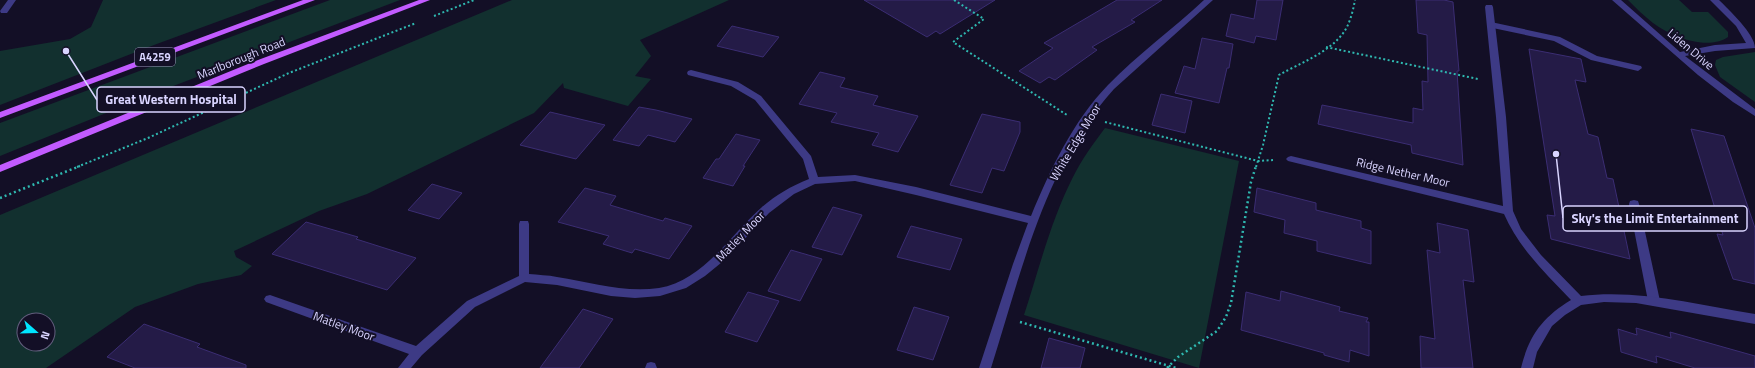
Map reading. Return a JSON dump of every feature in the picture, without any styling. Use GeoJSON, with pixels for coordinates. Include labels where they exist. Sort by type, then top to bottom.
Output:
{"type":"FeatureCollection","features":[{"type":"Feature","properties":{"kind":"main road","name":"A4259"},"geometry":{"type":"LineString","coordinates":[[0,115],[311,0]]}},
{"type":"Feature","properties":{"kind":"main road","name":"Marlborough Road"},"geometry":{"type":"LineString","coordinates":[[0,169],[260,62],[426,0]]}},
{"type":"Feature","properties":{"kind":"street"},"geometry":{"type":"LineString","coordinates":[[4,11],[12,0]]}},
{"type":"Feature","properties":{"kind":"street","name":"White Edge Moor"},"geometry":{"type":"LineString","coordinates":[[985,368],[1033,220],[1055,169],[1082,124],[1098,102],[1122,76],[1209,0]]}},
{"type":"Feature","properties":{"kind":"street","name":"Liden Drive"},"geometry":{"type":"LineString","coordinates":[[1616,0],[1678,55],[1718,87],[1755,113]]}},
{"type":"Feature","properties":{"kind":"street"},"geometry":{"type":"LineString","coordinates":[[1714,0],[1739,25],[1753,45]]}},
{"type":"Feature","properties":{"kind":"street"},"geometry":{"type":"LineString","coordinates":[[1489,7],[1508,211],[1517,231],[1536,258],[1579,301]]}},
{"type":"Feature","properties":{"kind":"street"},"geometry":{"type":"LineString","coordinates":[[1491,25],[1557,39],[1594,58],[1638,68]]}},
{"type":"Feature","properties":{"kind":"street"},"geometry":{"type":"LineString","coordinates":[[1678,55],[1715,48],[1753,45]]}},
{"type":"Feature","properties":{"kind":"street"},"geometry":{"type":"LineString","coordinates":[[691,73],[732,83],[749,91],[758,98],[808,158],[814,180]]}},
{"type":"Feature","properties":{"kind":"street","name":"Ridge Nether Moor"},"geometry":{"type":"LineString","coordinates":[[1291,159],[1508,211]]}},
{"type":"Feature","properties":{"kind":"street","name":"Matley Moor"},"geometry":{"type":"LineString","coordinates":[[524,278],[557,282],[611,292],[635,294],[660,292],[682,285],[701,273],[723,255],[765,210],[790,191],[814,180],[855,178],[916,191],[1033,220]]}},
{"type":"Feature","properties":{"kind":"street"},"geometry":{"type":"LineString","coordinates":[[1634,204],[1654,301]]}},
{"type":"Feature","properties":{"kind":"street"},"geometry":{"type":"LineString","coordinates":[[404,368],[418,352],[471,304],[524,278],[524,224]]}},
{"type":"Feature","properties":{"kind":"street"},"geometry":{"type":"LineString","coordinates":[[1527,368],[1531,351],[1548,323],[1561,312],[1579,301],[1604,298],[1654,301],[1755,319]]}},
{"type":"Feature","properties":{"kind":"street","name":"Matley Moor"},"geometry":{"type":"LineString","coordinates":[[270,299],[418,352]]}},
{"type":"Feature","properties":{"kind":"path"},"geometry":{"type":"LineString","coordinates":[[432,17],[474,0]]}},
{"type":"Feature","properties":{"kind":"path"},"geometry":{"type":"LineString","coordinates":[[954,0],[984,19],[953,42],[1082,124],[1107,122],[1258,161],[1291,159]]}},
{"type":"Feature","properties":{"kind":"path"},"geometry":{"type":"LineString","coordinates":[[1168,367],[1217,330],[1226,317],[1231,303],[1251,182],[1263,145],[1279,75],[1334,42],[1344,33],[1352,13],[1355,0]]}},
{"type":"Feature","properties":{"kind":"path"},"geometry":{"type":"LineString","coordinates":[[0,198],[148,138],[289,73],[418,22]]}},
{"type":"Feature","properties":{"kind":"path"},"geometry":{"type":"LineString","coordinates":[[1326,47],[1497,82]]}},
{"type":"Feature","properties":{"kind":"path"},"geometry":{"type":"LineString","coordinates":[[1002,317],[1168,367],[1176,368]]}},
{"type":"Feature","properties":{"kind":"green space"},"geometry":{"type":"Polygon","coordinates":[[[103,0],[276,0],[154,45],[0,105],[0,51],[70,39],[91,27],[103,0]]]}},
{"type":"Feature","properties":{"kind":"green space"},"geometry":{"type":"Polygon","coordinates":[[[330,0],[400,0],[168,88],[0,156],[0,123],[330,0]]]}},
{"type":"Feature","properties":{"kind":"green space"},"geometry":{"type":"Polygon","coordinates":[[[512,0],[729,0],[640,40],[651,56],[635,76],[651,79],[628,106],[564,88],[563,83],[534,113],[367,194],[319,211],[234,251],[236,257],[252,266],[241,275],[198,284],[135,307],[46,368],[0,368],[0,215],[512,0]]]}},
{"type":"Feature","properties":{"kind":"green space"},"geometry":{"type":"Polygon","coordinates":[[[1628,0],[1679,0],[1692,12],[1708,12],[1728,32],[1728,37],[1720,41],[1710,43],[1680,37],[1653,23],[1628,0]]]}},
{"type":"Feature","properties":{"kind":"green space"},"geometry":{"type":"Polygon","coordinates":[[[1755,52],[1755,102],[1720,77],[1715,65],[1716,60],[1723,57],[1755,52]]]}},
{"type":"Feature","properties":{"kind":"green space"},"geometry":{"type":"Polygon","coordinates":[[[1105,128],[1239,161],[1199,368],[1024,315],[1040,262],[1065,193],[1080,164],[1105,128]]]}},
{"type":"Feature","properties":{"kind":"building"},"geometry":{"type":"Polygon","coordinates":[[[864,0],[995,0],[940,34],[936,31],[927,37],[864,0]]]}},
{"type":"Feature","properties":{"kind":"building"},"geometry":{"type":"Polygon","coordinates":[[[1117,0],[1162,0],[1131,20],[1135,22],[1092,47],[1097,50],[1055,80],[1049,77],[1040,83],[1019,71],[1053,48],[1044,43],[1117,0]]]}},
{"type":"Feature","properties":{"kind":"building"},"geometry":{"type":"Polygon","coordinates":[[[1257,0],[1283,0],[1276,40],[1256,36],[1254,43],[1226,36],[1231,14],[1254,19],[1257,0]]]}},
{"type":"Feature","properties":{"kind":"building"},"geometry":{"type":"Polygon","coordinates":[[[1416,0],[1444,0],[1453,2],[1459,71],[1457,71],[1463,165],[1412,153],[1411,145],[1318,124],[1322,105],[1413,123],[1413,108],[1423,110],[1422,81],[1428,82],[1427,35],[1418,33],[1416,0]]]}},
{"type":"Feature","properties":{"kind":"building"},"geometry":{"type":"Polygon","coordinates":[[[732,26],[779,37],[763,57],[717,46],[732,26]]]}},
{"type":"Feature","properties":{"kind":"building"},"geometry":{"type":"Polygon","coordinates":[[[1202,38],[1233,44],[1229,68],[1227,68],[1219,103],[1175,93],[1184,66],[1195,69],[1202,38]]]}},
{"type":"Feature","properties":{"kind":"building"},"geometry":{"type":"Polygon","coordinates":[[[1529,49],[1581,59],[1586,82],[1575,80],[1588,134],[1598,137],[1607,178],[1613,179],[1630,259],[1551,239],[1547,215],[1555,216],[1529,49]]]}},
{"type":"Feature","properties":{"kind":"building"},"geometry":{"type":"Polygon","coordinates":[[[820,72],[845,78],[840,87],[878,96],[873,105],[918,116],[898,152],[872,145],[879,133],[831,122],[837,113],[799,104],[820,72]]]}},
{"type":"Feature","properties":{"kind":"building"},"geometry":{"type":"Polygon","coordinates":[[[1161,94],[1192,101],[1185,133],[1152,125],[1161,94]]]}},
{"type":"Feature","properties":{"kind":"building"},"geometry":{"type":"Polygon","coordinates":[[[639,107],[692,119],[675,142],[648,135],[639,146],[613,140],[639,107]]]}},
{"type":"Feature","properties":{"kind":"building"},"geometry":{"type":"Polygon","coordinates":[[[550,112],[605,125],[576,159],[520,145],[550,112]]]}},
{"type":"Feature","properties":{"kind":"building"},"geometry":{"type":"Polygon","coordinates":[[[982,114],[1020,122],[1020,132],[1004,171],[992,168],[982,193],[950,185],[982,114]]]}},
{"type":"Feature","properties":{"kind":"building"},"geometry":{"type":"Polygon","coordinates":[[[1691,129],[1724,136],[1755,228],[1755,284],[1733,279],[1717,234],[1723,235],[1691,129]]]}},
{"type":"Feature","properties":{"kind":"building"},"geometry":{"type":"Polygon","coordinates":[[[736,134],[760,140],[743,166],[745,166],[733,186],[703,178],[716,159],[719,159],[736,134]]]}},
{"type":"Feature","properties":{"kind":"building"},"geometry":{"type":"Polygon","coordinates":[[[432,184],[462,193],[439,219],[408,210],[432,184]]]}},
{"type":"Feature","properties":{"kind":"building"},"geometry":{"type":"Polygon","coordinates":[[[585,188],[616,196],[610,205],[663,221],[665,218],[692,226],[669,259],[635,249],[632,253],[603,244],[609,236],[558,222],[585,188]]]}},
{"type":"Feature","properties":{"kind":"building"},"geometry":{"type":"Polygon","coordinates":[[[1257,188],[1316,203],[1316,210],[1361,221],[1361,228],[1371,231],[1371,264],[1317,251],[1317,241],[1284,233],[1285,220],[1254,212],[1257,188]]]}},
{"type":"Feature","properties":{"kind":"building"},"geometry":{"type":"Polygon","coordinates":[[[833,207],[862,215],[842,255],[812,247],[833,207]]]}},
{"type":"Feature","properties":{"kind":"building"},"geometry":{"type":"Polygon","coordinates":[[[306,222],[358,237],[356,239],[416,258],[387,290],[272,254],[306,222]]]}},
{"type":"Feature","properties":{"kind":"building"},"geometry":{"type":"Polygon","coordinates":[[[1437,223],[1468,230],[1474,282],[1463,280],[1473,368],[1421,368],[1420,336],[1435,339],[1427,250],[1440,253],[1437,223]]]}},
{"type":"Feature","properties":{"kind":"building"},"geometry":{"type":"Polygon","coordinates":[[[911,226],[962,239],[950,270],[897,257],[911,226]]]}},
{"type":"Feature","properties":{"kind":"building"},"geometry":{"type":"Polygon","coordinates":[[[791,250],[822,259],[800,301],[768,291],[791,250]]]}},
{"type":"Feature","properties":{"kind":"building"},"geometry":{"type":"Polygon","coordinates":[[[1281,291],[1340,307],[1339,311],[1368,318],[1366,322],[1369,322],[1369,356],[1350,350],[1349,362],[1324,355],[1324,353],[1241,330],[1246,292],[1280,301],[1281,291]]]}},
{"type":"Feature","properties":{"kind":"building"},"geometry":{"type":"Polygon","coordinates":[[[748,292],[779,301],[757,342],[725,332],[748,292]]]}},
{"type":"Feature","properties":{"kind":"building"},"geometry":{"type":"Polygon","coordinates":[[[914,307],[949,317],[933,360],[897,350],[914,307]]]}},
{"type":"Feature","properties":{"kind":"building"},"geometry":{"type":"Polygon","coordinates":[[[583,309],[613,319],[579,368],[540,368],[583,309]]]}},
{"type":"Feature","properties":{"kind":"building"},"geometry":{"type":"Polygon","coordinates":[[[144,324],[200,344],[197,347],[246,365],[246,368],[135,368],[107,357],[144,324]]]}},
{"type":"Feature","properties":{"kind":"building"},"geometry":{"type":"Polygon","coordinates":[[[1636,328],[1671,338],[1670,332],[1755,356],[1755,368],[1695,368],[1656,356],[1657,363],[1621,352],[1618,329],[1637,335],[1636,328]]]}},
{"type":"Feature","properties":{"kind":"building"},"geometry":{"type":"Polygon","coordinates":[[[1049,338],[1085,348],[1080,368],[1041,368],[1049,338]]]}},
{"type":"Feature","properties":{"kind":"place","name":"Great Western Hospital"},"geometry":{"type":"Point","coordinates":[66,51]}},
{"type":"Feature","properties":{"kind":"place","name":"Sky's the Limit Entertainment"},"geometry":{"type":"Point","coordinates":[1556,154]}}]}
